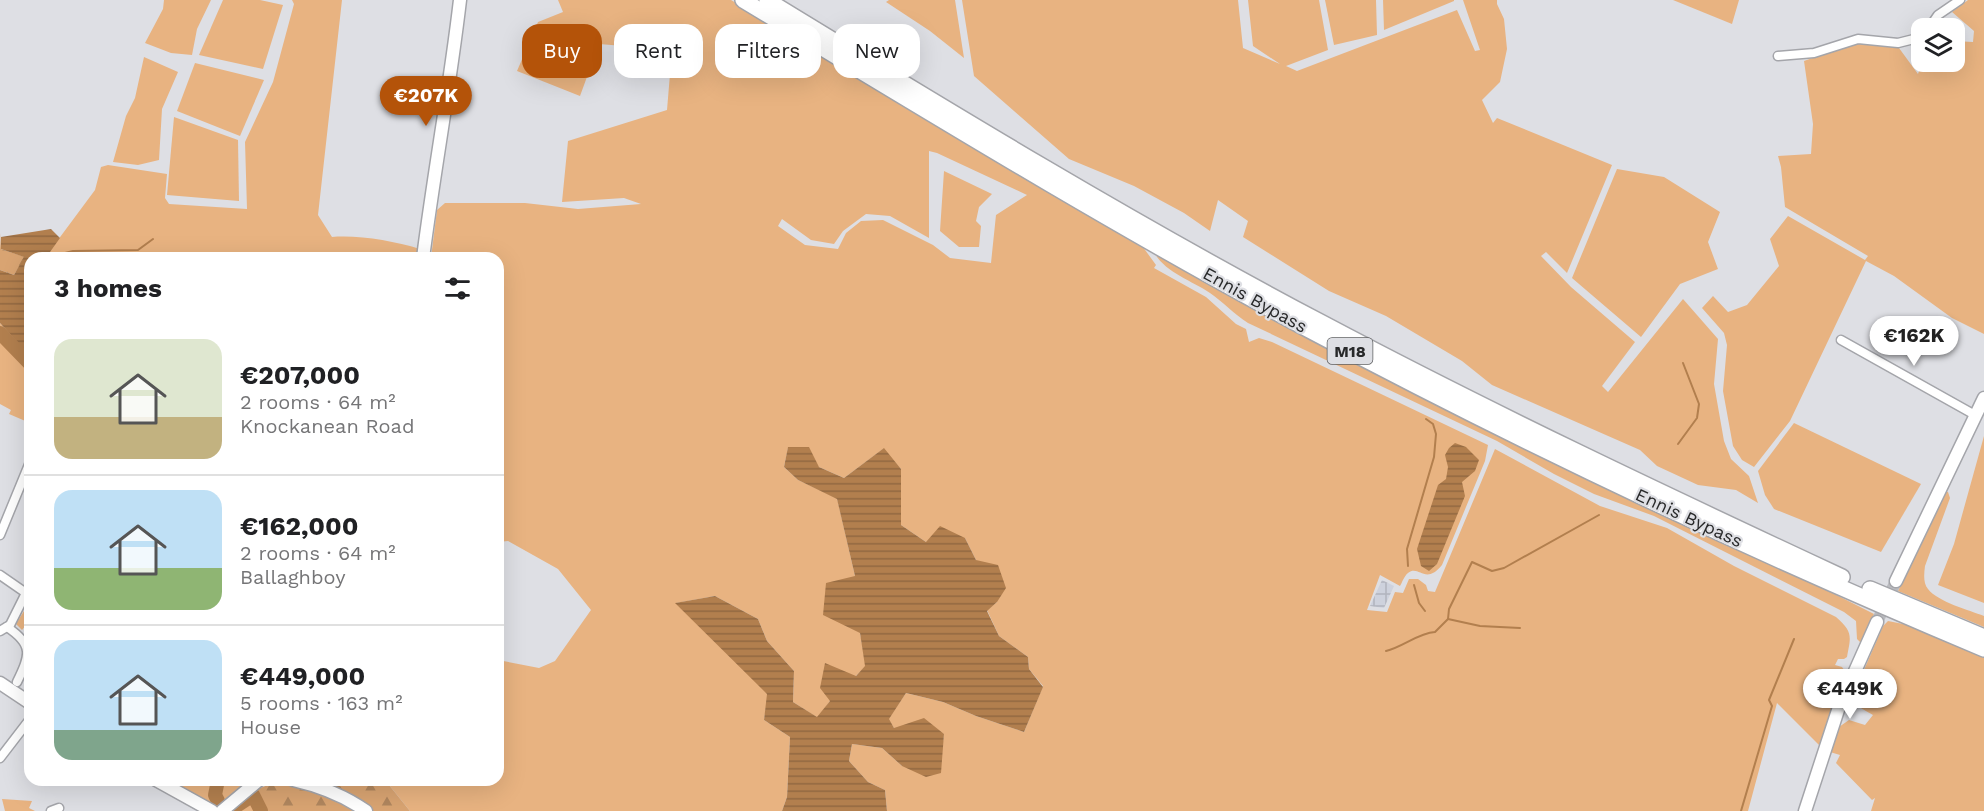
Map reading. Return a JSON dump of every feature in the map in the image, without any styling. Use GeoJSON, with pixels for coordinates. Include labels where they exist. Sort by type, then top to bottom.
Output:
{"type":"FeatureCollection","features":[{"type":"Feature","properties":{"kind":"highway","name":"Ennis Bypass"},"geometry":{"type":"LineString","coordinates":[[743,0],[950,126],[1155,245],[1410,383],[1764,554],[1984,649]]}},
{"type":"Feature","properties":{"kind":"highway","name":"Ennis Bypass"},"geometry":{"type":"LineString","coordinates":[[767,0],[1025,156],[1175,243],[1323,324],[1495,412],[1670,497],[1846,579],[1984,637]]}},
{"type":"Feature","properties":{"kind":"street"},"geometry":{"type":"LineString","coordinates":[[424,252],[440,133],[453,62],[460,0]]}},
{"type":"Feature","properties":{"kind":"street"},"geometry":{"type":"LineString","coordinates":[[1936,18],[1960,0]]}},
{"type":"Feature","properties":{"kind":"street"},"geometry":{"type":"LineString","coordinates":[[1778,56],[1814,53],[1858,39],[1898,44],[1911,41]]}},
{"type":"Feature","properties":{"kind":"street"},"geometry":{"type":"LineString","coordinates":[[1840,340],[1975,415]]}},
{"type":"Feature","properties":{"kind":"street"},"geometry":{"type":"LineString","coordinates":[[1896,581],[1984,398]]}},
{"type":"Feature","properties":{"kind":"street"},"geometry":{"type":"LineString","coordinates":[[0,535],[24,477]]}},
{"type":"Feature","properties":{"kind":"street"},"geometry":{"type":"LineString","coordinates":[[0,575],[24,589]]}},
{"type":"Feature","properties":{"kind":"street"},"geometry":{"type":"LineString","coordinates":[[4,629],[10,625],[24,599]]}},
{"type":"Feature","properties":{"kind":"street"},"geometry":{"type":"LineString","coordinates":[[1805,811],[1839,707],[1877,622]]}},
{"type":"Feature","properties":{"kind":"street"},"geometry":{"type":"LineString","coordinates":[[4,629],[24,640]]}},
{"type":"Feature","properties":{"kind":"street"},"geometry":{"type":"LineString","coordinates":[[17,682],[24,666]]}},
{"type":"Feature","properties":{"kind":"street"},"geometry":{"type":"LineString","coordinates":[[0,683],[24,699]]}},
{"type":"Feature","properties":{"kind":"street"},"geometry":{"type":"LineString","coordinates":[[0,758],[24,727]]}},
{"type":"Feature","properties":{"kind":"street"},"geometry":{"type":"LineString","coordinates":[[167,786],[212,811]]}},
{"type":"Feature","properties":{"kind":"street"},"geometry":{"type":"LineString","coordinates":[[222,811],[252,786]]}},
{"type":"Feature","properties":{"kind":"street"},"geometry":{"type":"LineString","coordinates":[[316,786],[341,796],[366,811]]}},
{"type":"Feature","properties":{"kind":"shaded area"},"geometry":{"type":"Polygon","coordinates":[[[164,0],[211,0],[197,29],[192,55],[171,53],[145,43],[163,9],[164,0]]]}},
{"type":"Feature","properties":{"kind":"shaded area"},"geometry":{"type":"Polygon","coordinates":[[[223,0],[260,0],[283,5],[263,69],[199,55],[223,0]]]}},
{"type":"Feature","properties":{"kind":"shaded area"},"geometry":{"type":"Polygon","coordinates":[[[292,0],[342,0],[318,215],[332,237],[376,239],[420,249],[420,252],[49,252],[95,190],[101,167],[108,165],[167,174],[165,198],[169,204],[247,209],[245,142],[273,82],[294,4],[292,0]]]}},
{"type":"Feature","properties":{"kind":"shaded area"},"geometry":{"type":"Polygon","coordinates":[[[558,0],[731,0],[771,24],[715,24],[715,78],[821,78],[821,53],[833,61],[833,78],[862,78],[1140,243],[1156,265],[1154,268],[1206,297],[1236,324],[1246,329],[1249,342],[1259,338],[1272,342],[1488,445],[1485,461],[1442,565],[1431,574],[1412,571],[1407,574],[1400,586],[1380,575],[1367,610],[1387,612],[1395,592],[1403,593],[1409,579],[1418,579],[1426,585],[1428,591],[1435,592],[1495,449],[1600,506],[1667,528],[1734,566],[1836,617],[1848,631],[1850,639],[1847,657],[1838,659],[1835,665],[1842,667],[1847,674],[1820,746],[1777,703],[1748,811],[887,811],[885,790],[868,782],[849,761],[852,744],[882,748],[902,766],[942,749],[944,734],[894,728],[888,719],[906,693],[943,702],[1024,732],[1043,686],[1029,669],[1028,657],[999,636],[987,610],[997,602],[965,538],[926,542],[901,525],[901,469],[883,449],[844,478],[819,467],[788,448],[784,467],[798,480],[837,498],[855,576],[860,633],[866,666],[830,701],[818,718],[793,702],[794,671],[767,641],[758,619],[715,596],[676,603],[768,694],[764,720],[790,737],[787,797],[782,811],[410,811],[390,786],[504,786],[504,661],[539,668],[555,661],[591,610],[558,569],[508,541],[504,541],[504,252],[432,252],[437,210],[445,203],[525,203],[578,209],[641,204],[624,198],[562,202],[568,141],[667,110],[670,78],[703,78],[703,24],[614,24],[614,45],[602,44],[602,24],[537,24],[563,12],[558,0]],[[929,151],[929,238],[890,216],[866,214],[843,231],[834,244],[811,240],[782,219],[778,226],[805,245],[838,249],[846,233],[861,221],[883,220],[933,245],[950,258],[991,263],[996,215],[1027,195],[929,151]]]}},
{"type":"Feature","properties":{"kind":"shaded area"},"geometry":{"type":"Polygon","coordinates":[[[889,0],[955,0],[964,58],[930,31],[886,2],[889,0]]]}},
{"type":"Feature","properties":{"kind":"shaded area"},"geometry":{"type":"Polygon","coordinates":[[[962,0],[1238,0],[1243,48],[1280,64],[1253,46],[1248,0],[1319,0],[1328,50],[1286,66],[1297,71],[1457,10],[1475,51],[1480,50],[1463,0],[1497,0],[1504,19],[1507,49],[1500,82],[1482,100],[1493,123],[1497,118],[1612,165],[1567,273],[1546,252],[1541,256],[1571,287],[1635,342],[1602,386],[1608,392],[1683,299],[1718,339],[1714,384],[1724,441],[1731,459],[1749,476],[1758,503],[1736,490],[1698,485],[1657,466],[1640,450],[1492,385],[1462,361],[1386,316],[1329,291],[1243,237],[1248,221],[1218,200],[1210,231],[1184,213],[1134,186],[1069,159],[974,76],[962,0]]]}},
{"type":"Feature","properties":{"kind":"shaded area"},"geometry":{"type":"Polygon","coordinates":[[[1325,0],[1376,0],[1377,35],[1334,45],[1325,0]]]}},
{"type":"Feature","properties":{"kind":"shaded area"},"geometry":{"type":"Polygon","coordinates":[[[1383,0],[1454,0],[1454,1],[1384,30],[1383,0]]]}},
{"type":"Feature","properties":{"kind":"shaded area"},"geometry":{"type":"Polygon","coordinates":[[[1673,0],[1739,0],[1732,24],[1673,0]]]}},
{"type":"Feature","properties":{"kind":"shaded area"},"geometry":{"type":"Polygon","coordinates":[[[1968,0],[1984,0],[1984,334],[1952,318],[1894,276],[1866,261],[1790,421],[1754,467],[1742,460],[1733,446],[1723,391],[1727,345],[1724,333],[1702,308],[1713,296],[1728,312],[1747,305],[1779,266],[1770,239],[1788,216],[1865,260],[1868,256],[1785,207],[1778,156],[1811,154],[1813,124],[1804,61],[1857,42],[1899,48],[1911,64],[1911,72],[1918,74],[1919,72],[1965,72],[1965,42],[1973,42],[1974,31],[1965,23],[1965,18],[1959,18],[1952,12],[1968,0]]]}},
{"type":"Feature","properties":{"kind":"shaded area"},"geometry":{"type":"Polygon","coordinates":[[[144,57],[178,72],[162,109],[159,160],[138,165],[113,162],[126,116],[135,98],[144,57]]]}},
{"type":"Feature","properties":{"kind":"shaded area"},"geometry":{"type":"Polygon","coordinates":[[[522,59],[522,73],[517,71],[522,59]]]}},
{"type":"Feature","properties":{"kind":"shaded area"},"geometry":{"type":"Polygon","coordinates":[[[195,63],[264,80],[240,136],[177,111],[195,63]]]}},
{"type":"Feature","properties":{"kind":"shaded area"},"geometry":{"type":"Polygon","coordinates":[[[535,78],[587,78],[580,96],[535,78]]]}},
{"type":"Feature","properties":{"kind":"shaded area"},"geometry":{"type":"Polygon","coordinates":[[[174,117],[238,140],[239,201],[167,195],[174,117]]]}},
{"type":"Feature","properties":{"kind":"shaded area"},"geometry":{"type":"Polygon","coordinates":[[[1617,169],[1664,177],[1720,212],[1708,242],[1718,269],[1680,284],[1641,337],[1572,278],[1617,169]]]}},
{"type":"Feature","properties":{"kind":"shaded area"},"geometry":{"type":"Polygon","coordinates":[[[944,171],[992,194],[979,207],[976,221],[981,226],[979,247],[959,247],[940,231],[944,171]]]}},
{"type":"Feature","properties":{"kind":"shaded area"},"geometry":{"type":"Polygon","coordinates":[[[51,229],[60,238],[50,252],[24,252],[24,257],[1,249],[1,237],[51,229]]]}},
{"type":"Feature","properties":{"kind":"shaded area"},"geometry":{"type":"Polygon","coordinates":[[[1153,250],[1874,614],[1861,643],[1857,639],[1856,621],[1844,612],[1654,516],[1594,494],[1497,441],[1248,323],[1210,293],[1170,270],[1153,250]]]}},
{"type":"Feature","properties":{"kind":"shaded area"},"geometry":{"type":"Polygon","coordinates":[[[24,257],[24,349],[0,323],[0,270],[14,275],[24,257]]]}},
{"type":"Feature","properties":{"kind":"shaded area"},"geometry":{"type":"Polygon","coordinates":[[[0,323],[24,349],[24,420],[9,414],[11,410],[0,404],[0,323]]]}},
{"type":"Feature","properties":{"kind":"shaded area"},"geometry":{"type":"Polygon","coordinates":[[[1794,423],[1921,484],[1881,552],[1774,509],[1765,495],[1758,471],[1794,423]]]}},
{"type":"Feature","properties":{"kind":"shaded area"},"geometry":{"type":"Polygon","coordinates":[[[1984,436],[1984,603],[1938,585],[1954,544],[1984,436]]]}},
{"type":"Feature","properties":{"kind":"shaded area"},"geometry":{"type":"Polygon","coordinates":[[[1455,443],[1466,447],[1479,460],[1475,471],[1462,482],[1465,496],[1437,564],[1429,571],[1421,566],[1417,549],[1438,485],[1446,479],[1448,467],[1445,455],[1455,443]]]}},
{"type":"Feature","properties":{"kind":"shaded area"},"geometry":{"type":"Polygon","coordinates":[[[788,447],[809,447],[819,467],[844,478],[884,448],[901,469],[901,525],[926,542],[940,526],[965,538],[976,560],[998,565],[1006,588],[997,602],[987,611],[999,636],[1028,657],[1029,669],[1043,687],[1024,732],[943,702],[906,693],[889,719],[894,728],[924,718],[944,734],[941,773],[926,777],[902,766],[882,748],[852,744],[849,761],[868,782],[885,790],[887,811],[782,811],[787,797],[790,737],[764,720],[767,694],[675,603],[715,596],[758,619],[767,641],[794,671],[793,702],[817,717],[830,701],[820,688],[825,663],[856,676],[865,666],[860,633],[823,615],[826,583],[855,576],[837,499],[798,480],[784,467],[788,447]]]}},
{"type":"Feature","properties":{"kind":"shaded area"},"geometry":{"type":"Polygon","coordinates":[[[1945,491],[1948,492],[1950,498],[1925,566],[1925,584],[1939,598],[1984,616],[1984,627],[1898,591],[1945,491]]]}},
{"type":"Feature","properties":{"kind":"shaded area"},"geometry":{"type":"Polygon","coordinates":[[[1382,580],[1394,586],[1384,608],[1370,606],[1382,580]]]}},
{"type":"Feature","properties":{"kind":"shaded area"},"geometry":{"type":"Polygon","coordinates":[[[24,611],[24,628],[22,630],[16,624],[24,611]]]}},
{"type":"Feature","properties":{"kind":"shaded area"},"geometry":{"type":"Polygon","coordinates":[[[1888,621],[1908,625],[1984,658],[1984,811],[1871,811],[1875,798],[1872,800],[1836,763],[1840,755],[1830,752],[1839,727],[1849,720],[1865,725],[1873,715],[1858,705],[1854,693],[1883,626],[1888,621]]]}},
{"type":"Feature","properties":{"kind":"shaded area"},"geometry":{"type":"Polygon","coordinates":[[[176,786],[242,786],[218,805],[211,805],[176,786]]]}},
{"type":"Feature","properties":{"kind":"shaded area"},"geometry":{"type":"Polygon","coordinates":[[[255,790],[266,811],[225,811],[255,790]]]}},
{"type":"Feature","properties":{"kind":"shaded area"},"geometry":{"type":"Polygon","coordinates":[[[2,799],[32,801],[29,808],[35,811],[5,811],[2,799]]]}},
{"type":"Feature","properties":{"kind":"green space"},"geometry":{"type":"Polygon","coordinates":[[[0,233],[1,249],[24,257],[24,259],[14,275],[0,270],[0,233]]]}},
{"type":"Feature","properties":{"kind":"green space"},"geometry":{"type":"Polygon","coordinates":[[[265,786],[390,786],[410,811],[266,811],[255,790],[265,786]]]}},
{"type":"Feature","properties":{"kind":"waterway"},"geometry":{"type":"LineString","coordinates":[[69,252],[138,250],[153,239]]}},
{"type":"Feature","properties":{"kind":"waterway"},"geometry":{"type":"LineString","coordinates":[[0,333],[24,358]]}},
{"type":"Feature","properties":{"kind":"waterway"},"geometry":{"type":"LineString","coordinates":[[1678,444],[1697,418],[1699,404],[1683,363]]}},
{"type":"Feature","properties":{"kind":"waterway"},"geometry":{"type":"LineString","coordinates":[[1408,566],[1407,549],[1434,457],[1436,434],[1433,424],[1426,419]]}},
{"type":"Feature","properties":{"kind":"waterway"},"geometry":{"type":"LineString","coordinates":[[1386,651],[1435,632],[1448,619],[1449,609],[1472,562],[1492,571],[1504,568],[1599,515]]}},
{"type":"Feature","properties":{"kind":"waterway"},"geometry":{"type":"LineString","coordinates":[[1414,585],[1419,603],[1425,611]]}},
{"type":"Feature","properties":{"kind":"waterway"},"geometry":{"type":"LineString","coordinates":[[1448,619],[1480,626],[1520,628]]}},
{"type":"Feature","properties":{"kind":"waterway"},"geometry":{"type":"LineString","coordinates":[[1741,811],[1772,706],[1769,700],[1794,639]]}},
{"type":"Feature","properties":{"kind":"waterway"},"geometry":{"type":"LineString","coordinates":[[217,786],[215,795],[218,801]]}},
{"type":"Feature","properties":{"kind":"waterway"},"geometry":{"type":"LineString","coordinates":[[229,811],[253,795],[261,811]]}},
{"type":"Feature","properties":{"kind":"tunnel"},"geometry":{"type":"LineString","coordinates":[[1877,622],[1896,581]]}}]}
